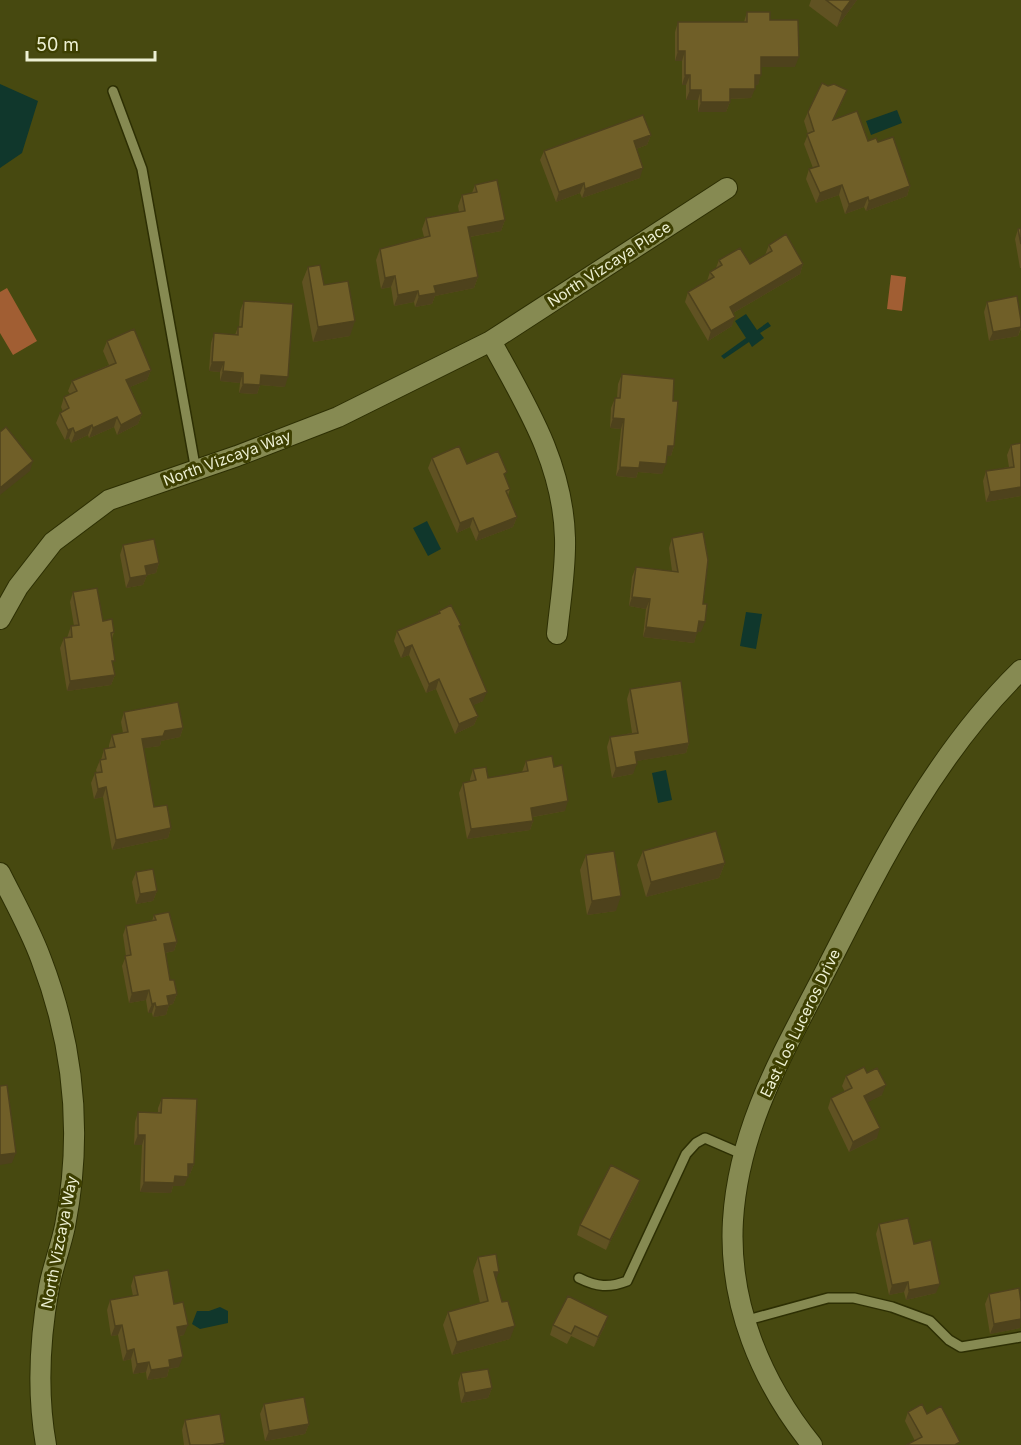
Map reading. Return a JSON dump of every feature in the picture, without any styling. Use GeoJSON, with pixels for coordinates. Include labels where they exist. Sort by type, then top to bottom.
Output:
{"type":"FeatureCollection","features":[{"type":"Feature","properties":{"kind":"street","name":"North Vizcaya Place"},"geometry":{"type":"LineString","coordinates":[[491,341],[727,188]]}},
{"type":"Feature","properties":{"kind":"street","name":"North Vizcaya Way"},"geometry":{"type":"LineString","coordinates":[[0,619],[18,587],[53,542],[109,500],[196,471],[338,417],[491,341]]}},
{"type":"Feature","properties":{"kind":"street"},"geometry":{"type":"LineString","coordinates":[[491,341],[542,432],[560,490],[565,538],[557,634]]}},
{"type":"Feature","properties":{"kind":"street","name":"East Los Luceros Drive"},"geometry":{"type":"LineString","coordinates":[[812,1445],[782,1405],[744,1321],[736,1274],[733,1221],[742,1154],[768,1083],[913,806],[951,751],[1001,689],[1021,670]]}},
{"type":"Feature","properties":{"kind":"street","name":"North Vizcaya Way"},"geometry":{"type":"LineString","coordinates":[[0,873],[41,958],[65,1034],[74,1090],[76,1133],[73,1176],[65,1227],[49,1286],[42,1351],[42,1426],[46,1445]]}},
{"type":"Feature","properties":{"kind":"lane"},"geometry":{"type":"LineString","coordinates":[[113,92],[142,169],[196,471]]}},
{"type":"Feature","properties":{"kind":"lane"},"geometry":{"type":"LineString","coordinates":[[579,1278],[593,1284],[610,1287],[627,1281],[686,1154],[696,1143],[705,1138],[742,1154]]}},
{"type":"Feature","properties":{"kind":"lane"},"geometry":{"type":"LineString","coordinates":[[744,1321],[828,1298],[854,1299],[892,1307],[930,1321],[949,1340],[961,1347],[1021,1337]]}},
{"type":"Feature","properties":{"kind":"shaded area"},"geometry":{"type":"Polygon","coordinates":[[[891,275],[906,277],[902,311],[887,309],[891,275]]]}},
{"type":"Feature","properties":{"kind":"shaded area"},"geometry":{"type":"Polygon","coordinates":[[[7,288],[37,341],[13,355],[0,333],[0,292],[7,288]]]}},
{"type":"Feature","properties":{"kind":"water"},"geometry":{"type":"Polygon","coordinates":[[[0,84],[38,101],[22,153],[0,168],[0,84]]]}},
{"type":"Feature","properties":{"kind":"water"},"geometry":{"type":"Polygon","coordinates":[[[897,110],[902,123],[871,135],[866,121],[897,110]]]}},
{"type":"Feature","properties":{"kind":"water"},"geometry":{"type":"Polygon","coordinates":[[[746,314],[757,330],[768,322],[771,326],[760,333],[764,338],[752,347],[749,342],[724,359],[721,356],[746,338],[735,321],[746,314]]]}},
{"type":"Feature","properties":{"kind":"water"},"geometry":{"type":"Polygon","coordinates":[[[427,521],[441,549],[428,556],[413,528],[427,521]]]}},
{"type":"Feature","properties":{"kind":"water"},"geometry":{"type":"Polygon","coordinates":[[[746,612],[762,614],[756,649],[740,646],[746,612]]]}},
{"type":"Feature","properties":{"kind":"water"},"geometry":{"type":"Polygon","coordinates":[[[666,770],[672,800],[658,803],[652,773],[666,770]]]}},
{"type":"Feature","properties":{"kind":"water"},"geometry":{"type":"Polygon","coordinates":[[[220,1307],[228,1311],[228,1323],[200,1329],[192,1324],[197,1311],[209,1311],[220,1307]]]}},
{"type":"Feature","properties":{"kind":"building"},"geometry":{"type":"Polygon","coordinates":[[[826,0],[851,0],[842,12],[826,0]]]}},
{"type":"Feature","properties":{"kind":"building"},"geometry":{"type":"Polygon","coordinates":[[[747,12],[770,12],[770,20],[798,20],[799,57],[761,57],[761,75],[755,75],[755,89],[730,89],[730,102],[701,102],[701,90],[690,90],[690,75],[685,75],[685,51],[678,51],[678,22],[747,22],[747,12]]]}},
{"type":"Feature","properties":{"kind":"building"},"geometry":{"type":"Polygon","coordinates":[[[822,83],[828,86],[834,84],[847,90],[833,120],[857,111],[868,141],[876,138],[878,142],[893,137],[910,186],[869,201],[868,197],[849,204],[842,185],[820,193],[809,169],[819,166],[807,134],[814,131],[808,112],[822,83]]]}},
{"type":"Feature","properties":{"kind":"building"},"geometry":{"type":"Polygon","coordinates":[[[643,115],[651,135],[634,141],[643,168],[585,189],[584,183],[559,192],[544,151],[643,115]]]}},
{"type":"Feature","properties":{"kind":"building"},"geometry":{"type":"Polygon","coordinates":[[[497,180],[505,220],[468,227],[478,277],[434,286],[436,293],[419,296],[418,291],[398,295],[395,276],[385,278],[380,249],[430,236],[426,218],[465,211],[462,195],[477,192],[475,185],[497,180]]]}},
{"type":"Feature","properties":{"kind":"building"},"geometry":{"type":"Polygon","coordinates":[[[1021,228],[1021,244],[1018,229],[1021,228]]]}},
{"type":"Feature","properties":{"kind":"building"},"geometry":{"type":"Polygon","coordinates":[[[786,234],[803,264],[730,307],[735,317],[711,331],[688,292],[714,277],[710,272],[722,265],[719,260],[740,248],[750,264],[772,251],[769,245],[786,234]]]}},
{"type":"Feature","properties":{"kind":"building"},"geometry":{"type":"Polygon","coordinates":[[[320,265],[324,285],[348,281],[355,321],[318,327],[308,267],[320,265]]]}},
{"type":"Feature","properties":{"kind":"building"},"geometry":{"type":"Polygon","coordinates":[[[1017,296],[1021,327],[993,332],[987,302],[1017,296]]]}},
{"type":"Feature","properties":{"kind":"building"},"geometry":{"type":"Polygon","coordinates":[[[244,301],[293,304],[288,377],[261,375],[260,385],[243,384],[243,373],[223,371],[224,362],[212,362],[214,333],[238,335],[238,327],[242,327],[244,301]]]}},
{"type":"Feature","properties":{"kind":"building"},"geometry":{"type":"Polygon","coordinates":[[[134,329],[151,370],[126,380],[142,414],[121,425],[117,417],[75,433],[73,428],[68,430],[60,413],[69,408],[64,397],[77,391],[72,381],[116,363],[107,341],[134,329]]]}},
{"type":"Feature","properties":{"kind":"building"},"geometry":{"type":"Polygon","coordinates":[[[622,374],[674,379],[673,401],[678,401],[674,446],[668,446],[666,464],[640,462],[639,468],[620,467],[624,419],[613,418],[615,398],[620,398],[622,374]]]}},
{"type":"Feature","properties":{"kind":"building"},"geometry":{"type":"Polygon","coordinates":[[[6,427],[33,461],[0,488],[0,432],[6,427]]]}},
{"type":"Feature","properties":{"kind":"building"},"geometry":{"type":"Polygon","coordinates":[[[1021,443],[1021,487],[990,492],[986,471],[1014,467],[1011,445],[1021,443]]]}},
{"type":"Feature","properties":{"kind":"building"},"geometry":{"type":"Polygon","coordinates":[[[459,446],[467,464],[498,451],[507,472],[504,474],[510,489],[506,491],[517,517],[479,532],[473,518],[460,523],[432,458],[459,446]]]}},
{"type":"Feature","properties":{"kind":"building"},"geometry":{"type":"Polygon","coordinates":[[[703,532],[708,560],[703,604],[707,604],[705,622],[699,621],[697,633],[646,627],[650,599],[632,597],[636,567],[678,572],[672,538],[703,532]]]}},
{"type":"Feature","properties":{"kind":"building"},"geometry":{"type":"Polygon","coordinates":[[[154,539],[159,563],[145,566],[147,575],[130,578],[123,545],[154,539]]]}},
{"type":"Feature","properties":{"kind":"building"},"geometry":{"type":"Polygon","coordinates":[[[97,588],[103,621],[112,619],[114,632],[111,633],[115,661],[112,661],[115,675],[70,681],[64,638],[72,637],[71,626],[79,625],[73,592],[97,588]]]}},
{"type":"Feature","properties":{"kind":"building"},"geometry":{"type":"Polygon","coordinates":[[[451,605],[487,692],[470,699],[478,716],[459,724],[439,679],[429,684],[412,645],[405,648],[397,631],[440,613],[439,611],[451,605]]]}},
{"type":"Feature","properties":{"kind":"building"},"geometry":{"type":"Polygon","coordinates":[[[681,681],[689,743],[635,752],[637,764],[616,768],[610,737],[638,733],[630,689],[681,681]]]}},
{"type":"Feature","properties":{"kind":"building"},"geometry":{"type":"Polygon","coordinates":[[[178,702],[183,728],[165,731],[163,736],[142,739],[154,807],[167,805],[171,828],[116,840],[106,787],[98,789],[95,773],[102,772],[100,760],[106,759],[104,749],[115,747],[112,735],[128,732],[124,712],[178,702]]]}},
{"type":"Feature","properties":{"kind":"building"},"geometry":{"type":"Polygon","coordinates":[[[552,756],[554,767],[562,765],[568,801],[531,808],[533,821],[471,829],[463,783],[476,780],[473,769],[486,767],[488,778],[528,771],[526,761],[552,756]]]}},
{"type":"Feature","properties":{"kind":"building"},"geometry":{"type":"Polygon","coordinates":[[[716,831],[725,863],[651,882],[643,851],[716,831]]]}},
{"type":"Feature","properties":{"kind":"building"},"geometry":{"type":"Polygon","coordinates":[[[614,851],[621,896],[592,901],[586,855],[614,851]]]}},
{"type":"Feature","properties":{"kind":"building"},"geometry":{"type":"Polygon","coordinates":[[[153,869],[157,891],[140,894],[136,872],[153,869]]]}},
{"type":"Feature","properties":{"kind":"building"},"geometry":{"type":"Polygon","coordinates":[[[169,912],[177,942],[164,944],[170,980],[174,980],[177,994],[167,996],[169,1005],[156,1007],[155,1003],[152,1004],[149,990],[132,993],[125,956],[131,955],[126,926],[156,920],[154,915],[169,912]]]}},
{"type":"Feature","properties":{"kind":"building"},"geometry":{"type":"Polygon","coordinates":[[[864,1067],[867,1073],[877,1068],[886,1085],[864,1096],[880,1128],[853,1142],[831,1098],[852,1088],[846,1076],[864,1067]]]}},
{"type":"Feature","properties":{"kind":"building"},"geometry":{"type":"Polygon","coordinates":[[[7,1085],[16,1153],[0,1155],[0,1086],[7,1085]]]}},
{"type":"Feature","properties":{"kind":"building"},"geometry":{"type":"Polygon","coordinates":[[[162,1098],[197,1099],[194,1164],[188,1164],[188,1177],[175,1176],[174,1183],[144,1182],[145,1135],[138,1135],[138,1112],[161,1113],[162,1098]]]}},
{"type":"Feature","properties":{"kind":"building"},"geometry":{"type":"Polygon","coordinates":[[[611,1165],[640,1180],[610,1240],[580,1225],[611,1165]]]}},
{"type":"Feature","properties":{"kind":"building"},"geometry":{"type":"Polygon","coordinates":[[[908,1218],[914,1244],[931,1240],[940,1284],[909,1290],[908,1282],[892,1285],[879,1224],[908,1218]]]}},
{"type":"Feature","properties":{"kind":"building"},"geometry":{"type":"Polygon","coordinates":[[[496,1254],[499,1272],[494,1272],[502,1302],[508,1301],[515,1326],[457,1342],[448,1312],[488,1301],[478,1257],[496,1254]]]}},
{"type":"Feature","properties":{"kind":"building"},"geometry":{"type":"Polygon","coordinates":[[[168,1270],[174,1304],[183,1302],[188,1325],[177,1327],[183,1357],[169,1360],[170,1367],[151,1370],[149,1362],[137,1364],[134,1349],[127,1351],[122,1325],[115,1326],[110,1300],[138,1295],[134,1276],[168,1270]]]}},
{"type":"Feature","properties":{"kind":"building"},"geometry":{"type":"Polygon","coordinates":[[[1019,1288],[1021,1319],[994,1324],[989,1294],[1019,1288]]]}},
{"type":"Feature","properties":{"kind":"building"},"geometry":{"type":"Polygon","coordinates":[[[568,1296],[608,1316],[598,1337],[575,1326],[571,1334],[553,1325],[568,1296]]]}},
{"type":"Feature","properties":{"kind":"building"},"geometry":{"type":"Polygon","coordinates":[[[488,1369],[492,1388],[465,1393],[461,1373],[488,1369]]]}},
{"type":"Feature","properties":{"kind":"building"},"geometry":{"type":"Polygon","coordinates":[[[304,1397],[309,1424],[269,1431],[264,1404],[304,1397]]]}},
{"type":"Feature","properties":{"kind":"building"},"geometry":{"type":"Polygon","coordinates":[[[922,1404],[927,1414],[941,1406],[960,1442],[955,1445],[906,1445],[922,1437],[908,1412],[922,1404]]]}},
{"type":"Feature","properties":{"kind":"building"},"geometry":{"type":"Polygon","coordinates":[[[220,1414],[225,1443],[190,1445],[185,1420],[220,1414]]]}}]}
